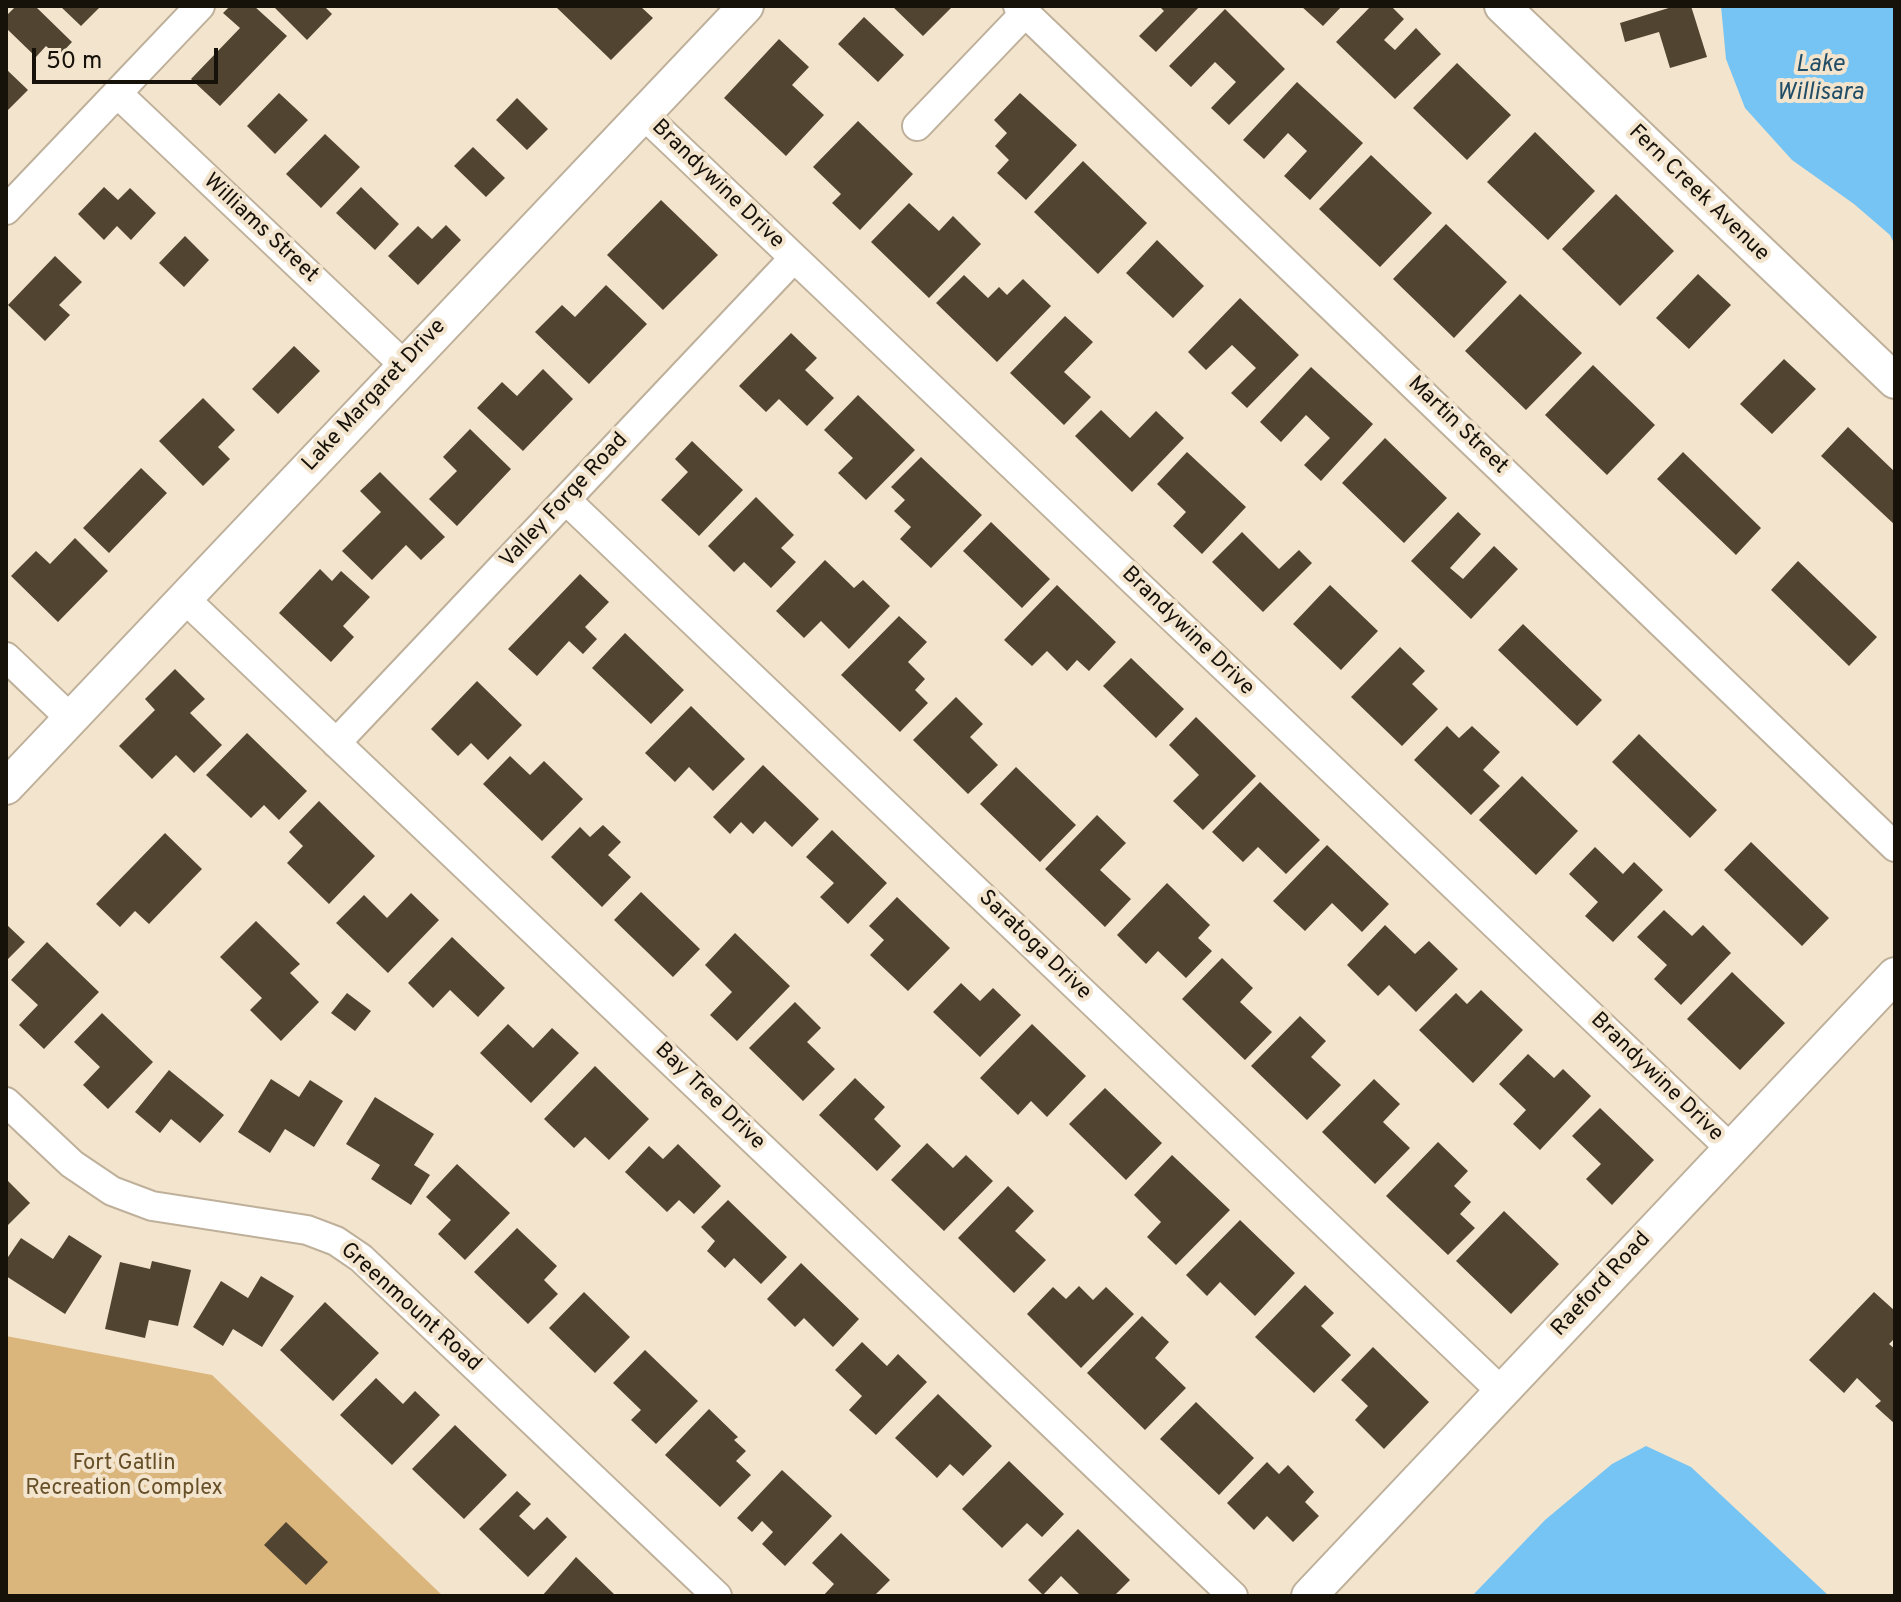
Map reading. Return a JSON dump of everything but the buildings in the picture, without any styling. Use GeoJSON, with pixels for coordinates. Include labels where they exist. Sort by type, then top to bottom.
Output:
{"type":"FeatureCollection","features":[{"type":"Feature","properties":{"kind":"street"},"geometry":{"type":"LineString","coordinates":[[6,210],[200,6]]}},
{"type":"Feature","properties":{"kind":"street","name":"Lake Margaret Drive"},"geometry":{"type":"LineString","coordinates":[[6,787],[746,6]]}},
{"type":"Feature","properties":{"kind":"street","name":"Fern Creek Avenue"},"geometry":{"type":"LineString","coordinates":[[1502,6],[1895,381]]}},
{"type":"Feature","properties":{"kind":"street"},"geometry":{"type":"LineString","coordinates":[[917,126],[1022,10]]}},
{"type":"Feature","properties":{"kind":"street","name":"Martin Street"},"geometry":{"type":"LineString","coordinates":[[1022,10],[1895,847]]}},
{"type":"Feature","properties":{"kind":"street","name":"Williams Street"},"geometry":{"type":"LineString","coordinates":[[117,93],[404,365]]}},
{"type":"Feature","properties":{"kind":"street","name":"Brandywine Drive"},"geometry":{"type":"LineString","coordinates":[[644,115],[1730,1148]]}},
{"type":"Feature","properties":{"kind":"street","name":"Valley Forge Road"},"geometry":{"type":"LineString","coordinates":[[336,743],[794,258]]}},
{"type":"Feature","properties":{"kind":"street","name":"Saratoga Drive"},"geometry":{"type":"LineString","coordinates":[[566,500],[1502,1392]]}},
{"type":"Feature","properties":{"kind":"street","name":"Bay Tree Drive"},"geometry":{"type":"LineString","coordinates":[[185,599],[1233,1596]]}},
{"type":"Feature","properties":{"kind":"street"},"geometry":{"type":"LineString","coordinates":[[6,657],[70,718]]}},
{"type":"Feature","properties":{"kind":"street","name":"Raeford Road"},"geometry":{"type":"LineString","coordinates":[[1309,1596],[1895,975]]}},
{"type":"Feature","properties":{"kind":"street","name":"Greenmount Road"},"geometry":{"type":"LineString","coordinates":[[6,1102],[72,1164],[112,1191],[152,1206],[307,1230],[336,1241],[361,1258],[717,1596]]}},
{"type":"Feature","properties":{"kind":"green space","name":"Fort Gatlin Recreation Complex"},"geometry":{"type":"Polygon","coordinates":[[[6,1336],[212,1375],[443,1596],[6,1596],[6,1336]]]}},
{"type":"Feature","properties":{"kind":"water","name":"Lake Willisara"},"geometry":{"type":"Polygon","coordinates":[[[1721,6],[1895,6],[1895,245],[1890,235],[1854,204],[1792,160],[1745,108],[1726,59],[1721,6]]]}},
{"type":"Feature","properties":{"kind":"water"},"geometry":{"type":"Polygon","coordinates":[[[1646,1446],[1691,1467],[1829,1596],[1472,1596],[1545,1520],[1612,1464],[1646,1446]]]}}]}
